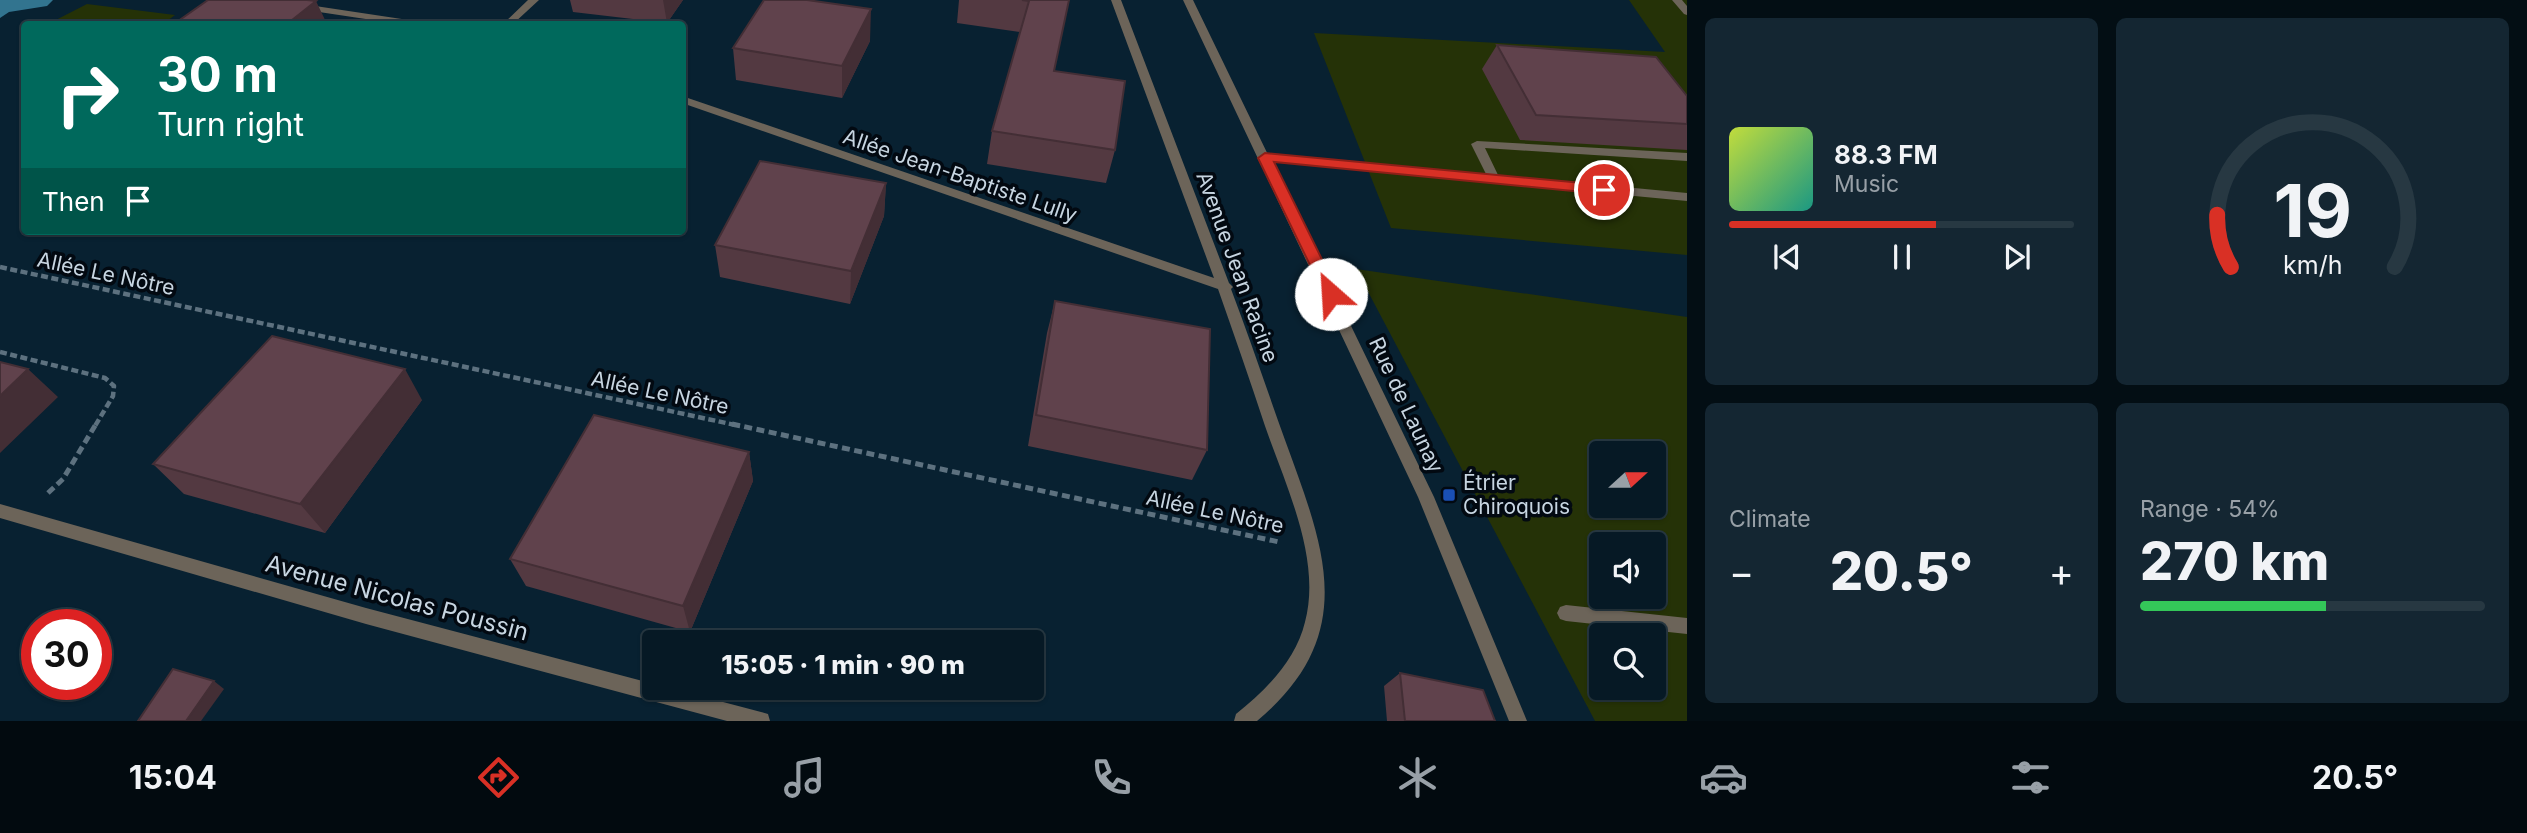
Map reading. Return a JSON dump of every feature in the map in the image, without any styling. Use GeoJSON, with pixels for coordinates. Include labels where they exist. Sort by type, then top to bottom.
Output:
{"type":"FeatureCollection","features":[{"type":"Feature","properties":{"kind":"street"},"geometry":{"type":"LineString","coordinates":[[511,21],[534,0]]}},
{"type":"Feature","properties":{"kind":"street","name":"Avenue Jean Racine"},"geometry":{"type":"LineString","coordinates":[[1116,0],[1226,287],[1314,549]]}},
{"type":"Feature","properties":{"kind":"street","name":"Rue de Launay"},"geometry":{"type":"LineString","coordinates":[[1188,0],[1426,497],[1518,721]]}},
{"type":"Feature","properties":{"kind":"street"},"geometry":{"type":"LineString","coordinates":[[1677,0],[1687,12]]}},
{"type":"Feature","properties":{"kind":"street"},"geometry":{"type":"LineString","coordinates":[[284,4],[395,21]]}},
{"type":"Feature","properties":{"kind":"street","name":"Allée Jean-Baptiste Lully"},"geometry":{"type":"LineString","coordinates":[[686,100],[1226,287]]}},
{"type":"Feature","properties":{"kind":"street"},"geometry":{"type":"LineString","coordinates":[[1494,179],[1478,144],[1687,158]]}},
{"type":"Feature","properties":{"kind":"street"},"geometry":{"type":"LineString","coordinates":[[1265,158],[1687,197]]}},
{"type":"Feature","properties":{"kind":"street","name":"Avenue Nicolas Poussin"},"geometry":{"type":"LineString","coordinates":[[0,511],[366,616],[761,721]]}},
{"type":"Feature","properties":{"kind":"street"},"geometry":{"type":"LineString","coordinates":[[1244,721],[1259,709],[1304,652],[1318,604],[1314,549]]}},
{"type":"Feature","properties":{"kind":"street"},"geometry":{"type":"LineString","coordinates":[[1566,613],[1687,626]]}},
{"type":"Feature","properties":{"kind":"path","name":"Allée Le Nôtre"},"geometry":{"type":"LineString","coordinates":[[0,267],[1314,549]]}},
{"type":"Feature","properties":{"kind":"path"},"geometry":{"type":"LineString","coordinates":[[0,352],[105,379],[114,386],[113,396],[63,479],[22,517]]}},
{"type":"Feature","properties":{"kind":"green space"},"geometry":{"type":"Polygon","coordinates":[[[1629,0],[1687,0],[1687,255],[1391,228],[1314,33],[1665,52],[1629,0]]]}},
{"type":"Feature","properties":{"kind":"green space"},"geometry":{"type":"Polygon","coordinates":[[[87,4],[175,15],[167,21],[54,21],[87,4]]]}},
{"type":"Feature","properties":{"kind":"green space"},"geometry":{"type":"Polygon","coordinates":[[[1356,269],[1687,317],[1687,721],[1595,721],[1356,269]]]}},
{"type":"Feature","properties":{"kind":"water"},"geometry":{"type":"Polygon","coordinates":[[[0,0],[53,0],[47,6],[9,12],[0,18],[0,0]]]}},
{"type":"Feature","properties":{"kind":"building"},"geometry":{"type":"Polygon","coordinates":[[[208,0],[316,1],[291,21],[178,21],[208,0]]]}},
{"type":"Feature","properties":{"kind":"building"},"geometry":{"type":"Polygon","coordinates":[[[764,0],[807,0],[871,9],[842,66],[733,48],[764,0]]]}},
{"type":"Feature","properties":{"kind":"building"},"geometry":{"type":"Polygon","coordinates":[[[1022,0],[1069,0],[1054,71],[1125,81],[1115,150],[992,131],[1029,1],[1022,0]]]}},
{"type":"Feature","properties":{"kind":"building"},"geometry":{"type":"Polygon","coordinates":[[[1497,45],[1656,57],[1687,96],[1687,124],[1536,115],[1497,45]]]}},
{"type":"Feature","properties":{"kind":"building"},"geometry":{"type":"Polygon","coordinates":[[[760,161],[886,183],[851,271],[715,245],[760,161]]]}},
{"type":"Feature","properties":{"kind":"building"},"geometry":{"type":"Polygon","coordinates":[[[1055,301],[1210,329],[1207,450],[1036,415],[1055,301]]]}},
{"type":"Feature","properties":{"kind":"building"},"geometry":{"type":"Polygon","coordinates":[[[272,336],[405,369],[300,504],[153,464],[272,336]]]}},
{"type":"Feature","properties":{"kind":"building"},"geometry":{"type":"Polygon","coordinates":[[[0,362],[28,369],[0,396],[0,362]]]}},
{"type":"Feature","properties":{"kind":"building"},"geometry":{"type":"Polygon","coordinates":[[[594,415],[749,452],[683,606],[510,559],[594,415]]]}},
{"type":"Feature","properties":{"kind":"building"},"geometry":{"type":"Polygon","coordinates":[[[173,669],[214,681],[186,721],[138,721],[173,669]]]}},
{"type":"Feature","properties":{"kind":"building"},"geometry":{"type":"Polygon","coordinates":[[[1400,673],[1483,690],[1495,721],[1405,721],[1400,673]]]}},
{"type":"Feature","properties":{"kind":"place","name":"Étrier Chiroquois"},"geometry":{"type":"Point","coordinates":[1449,495]}},
{"type":"Feature","properties":{"kind":"route"},"geometry":{"type":"LineString","coordinates":[[1331,294],[1265,158],[1604,190]]}}]}
